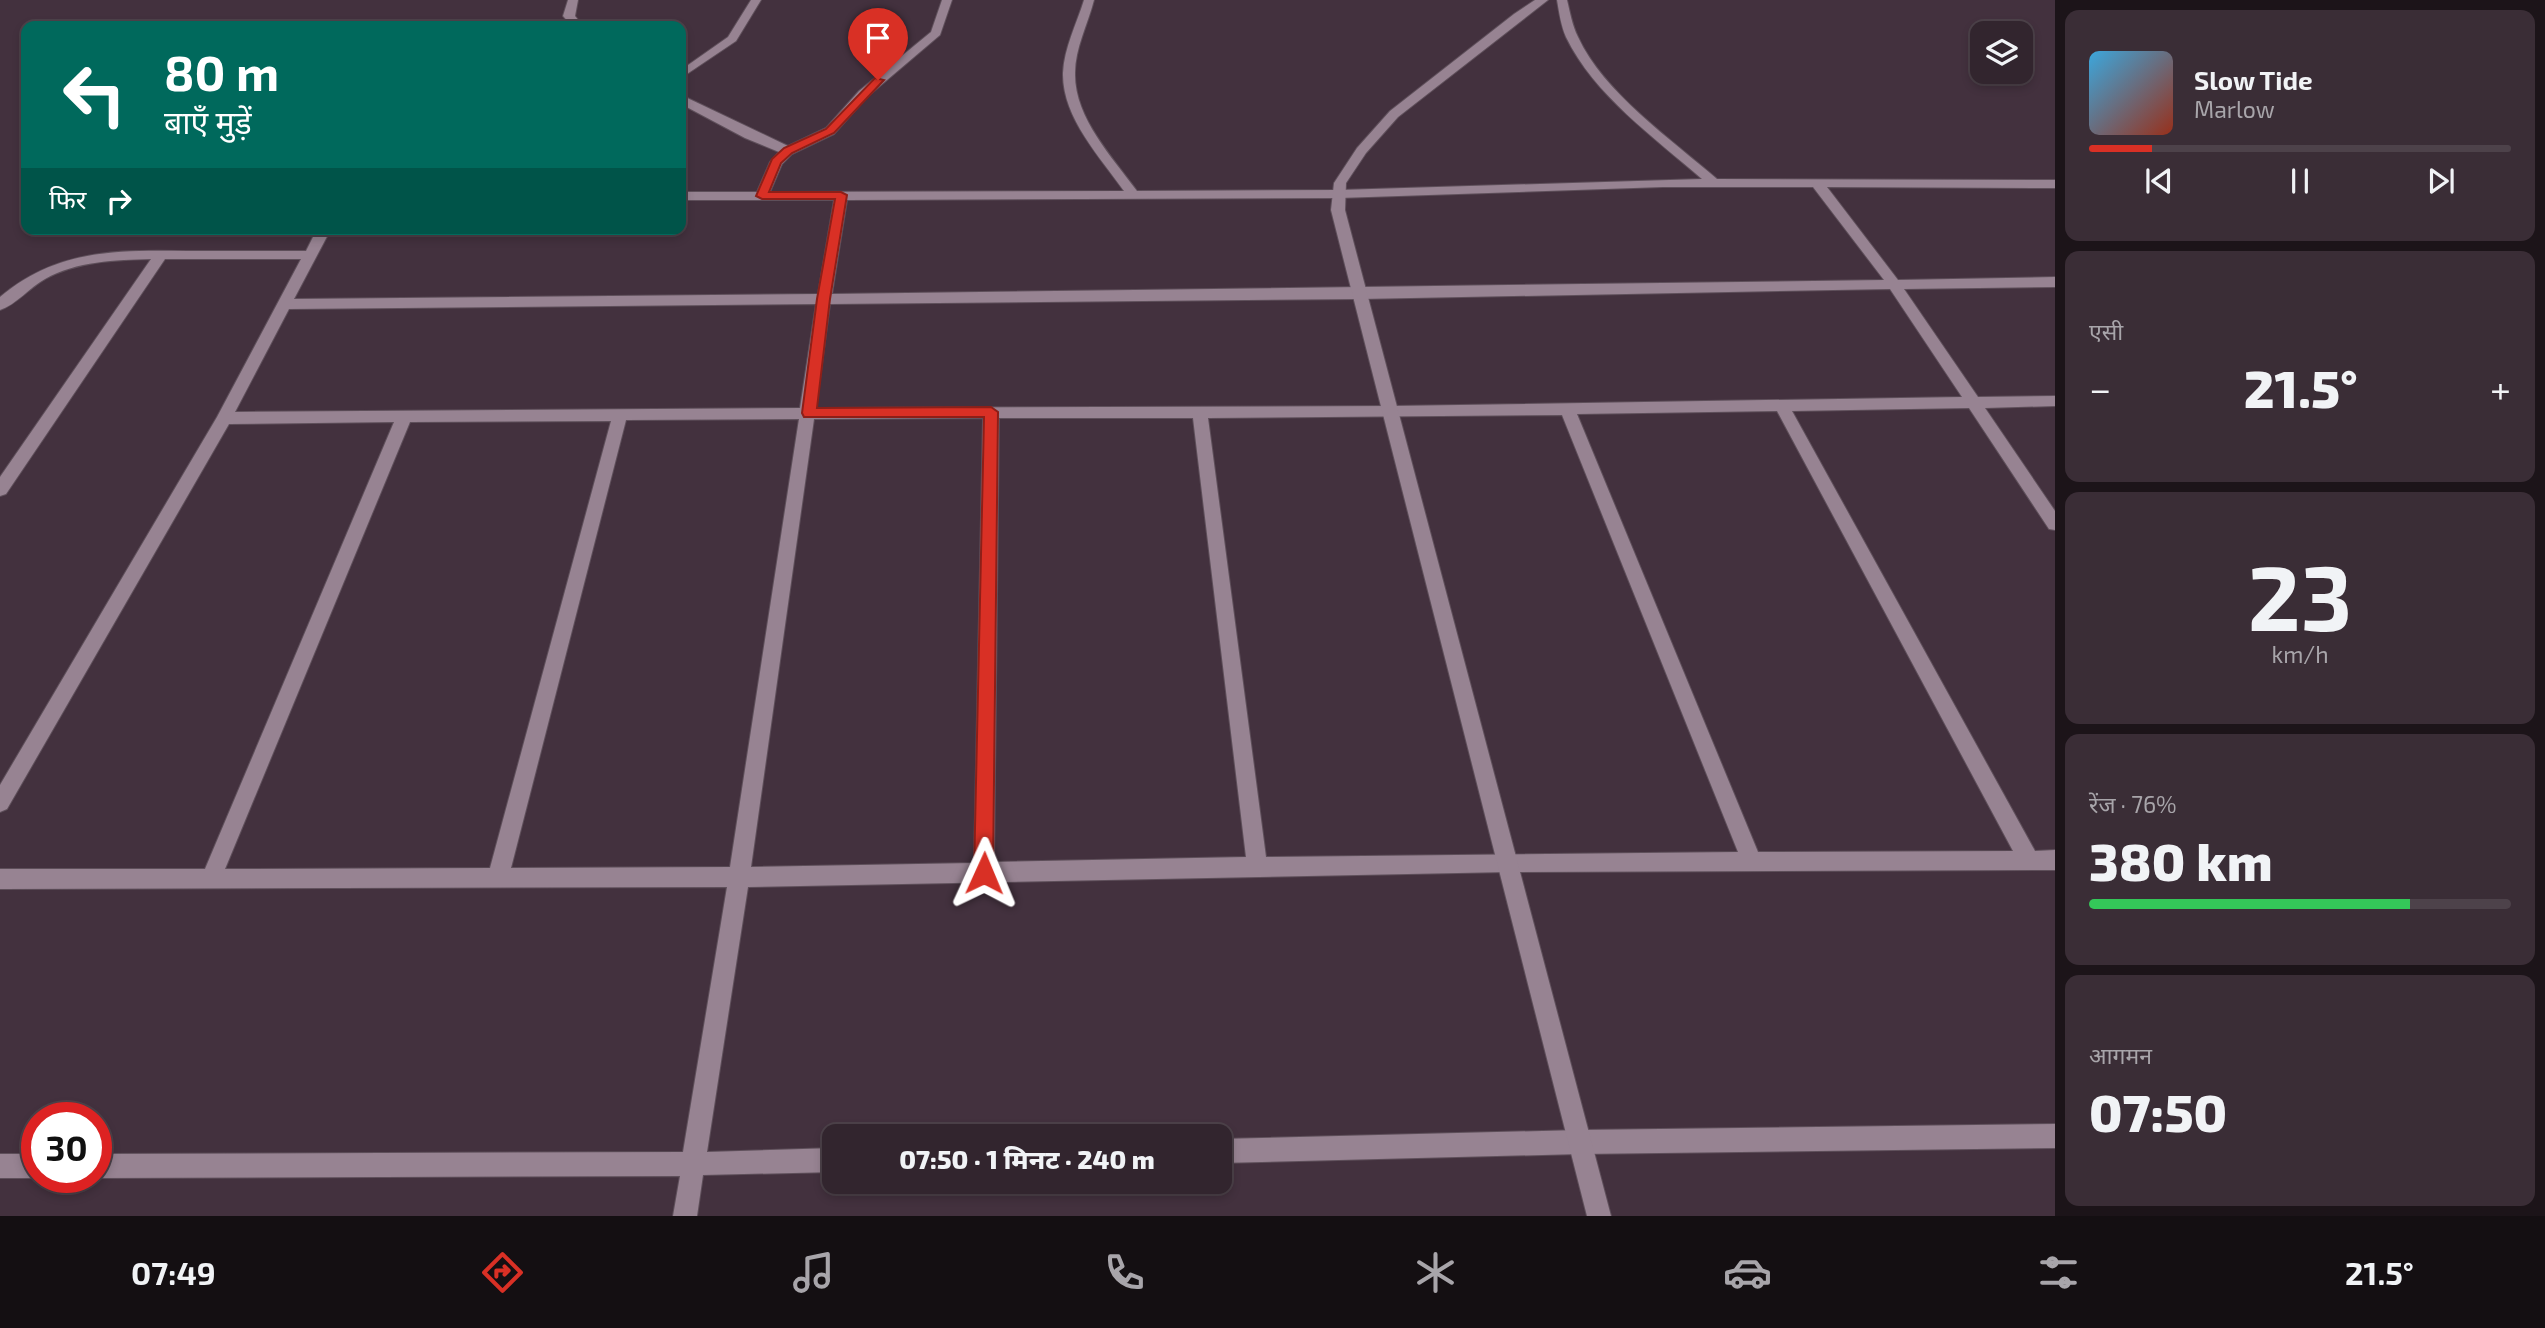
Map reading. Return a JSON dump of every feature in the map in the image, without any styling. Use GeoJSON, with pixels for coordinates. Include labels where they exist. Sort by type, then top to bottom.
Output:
{"type":"FeatureCollection","features":[{"type":"Feature","properties":{"kind":"street"},"geometry":{"type":"LineString","coordinates":[[573,0],[569,16],[574,21]]}},
{"type":"Feature","properties":{"kind":"street"},"geometry":{"type":"LineString","coordinates":[[686,71],[732,39],[756,0]]}},
{"type":"Feature","properties":{"kind":"street"},"geometry":{"type":"LineString","coordinates":[[762,196],[776,162],[788,151],[830,131],[863,94],[936,33],[947,0]]}},
{"type":"Feature","properties":{"kind":"street"},"geometry":{"type":"LineString","coordinates":[[1089,0],[1069,70],[1069,89],[1095,142],[1133,194]]}},
{"type":"Feature","properties":{"kind":"street"},"geometry":{"type":"LineString","coordinates":[[1543,0],[1475,49],[1394,114],[1361,151],[1340,183],[1338,210],[1599,1216]]}},
{"type":"Feature","properties":{"kind":"street"},"geometry":{"type":"LineString","coordinates":[[1562,0],[1572,36],[1583,55],[1631,108],[1715,184]]}},
{"type":"Feature","properties":{"kind":"street"},"geometry":{"type":"LineString","coordinates":[[686,102],[749,135],[788,151]]}},
{"type":"Feature","properties":{"kind":"street"},"geometry":{"type":"LineString","coordinates":[[686,196],[1339,194],[1623,184],[2055,184]]}},
{"type":"Feature","properties":{"kind":"street"},"geometry":{"type":"LineString","coordinates":[[1818,185],[1893,284],[2055,524]]}},
{"type":"Feature","properties":{"kind":"street"},"geometry":{"type":"LineString","coordinates":[[685,1216],[739,877],[841,195]]}},
{"type":"Feature","properties":{"kind":"street"},"geometry":{"type":"LineString","coordinates":[[0,803],[224,418],[321,235]]}},
{"type":"Feature","properties":{"kind":"street"},"geometry":{"type":"LineString","coordinates":[[0,490],[161,255]]}},
{"type":"Feature","properties":{"kind":"street"},"geometry":{"type":"LineString","coordinates":[[0,305],[19,286],[45,272],[72,261],[96,256],[310,255]]}},
{"type":"Feature","properties":{"kind":"street"},"geometry":{"type":"LineString","coordinates":[[283,304],[1360,294],[2055,282]]}},
{"type":"Feature","properties":{"kind":"street"},"geometry":{"type":"LineString","coordinates":[[224,418],[1392,412],[2055,401]]}},
{"type":"Feature","properties":{"kind":"street"},"geometry":{"type":"LineString","coordinates":[[1782,406],[2029,860]]}},
{"type":"Feature","properties":{"kind":"street"},"geometry":{"type":"LineString","coordinates":[[1567,409],[1751,860]]}},
{"type":"Feature","properties":{"kind":"street"},"geometry":{"type":"LineString","coordinates":[[984,873],[991,412]]}},
{"type":"Feature","properties":{"kind":"street"},"geometry":{"type":"LineString","coordinates":[[1200,412],[1257,867]]}},
{"type":"Feature","properties":{"kind":"street"},"geometry":{"type":"LineString","coordinates":[[498,877],[621,414]]}},
{"type":"Feature","properties":{"kind":"street"},"geometry":{"type":"LineString","coordinates":[[211,878],[404,417]]}},
{"type":"Feature","properties":{"kind":"street"},"geometry":{"type":"LineString","coordinates":[[0,879],[739,877],[1508,862],[2055,859]]}},
{"type":"Feature","properties":{"kind":"street"},"geometry":{"type":"LineString","coordinates":[[1232,1151],[1580,1142],[2055,1136]]}},
{"type":"Feature","properties":{"kind":"street"},"geometry":{"type":"LineString","coordinates":[[112,1166],[692,1164],[822,1160]]}},
{"type":"Feature","properties":{"kind":"street"},"geometry":{"type":"LineString","coordinates":[[0,1166],[21,1166]]}},
{"type":"Feature","properties":{"kind":"route"},"geometry":{"type":"LineString","coordinates":[[878,80],[830,131],[788,151],[776,162],[762,196],[841,195],[809,413],[991,412],[984,873]]}}]}
